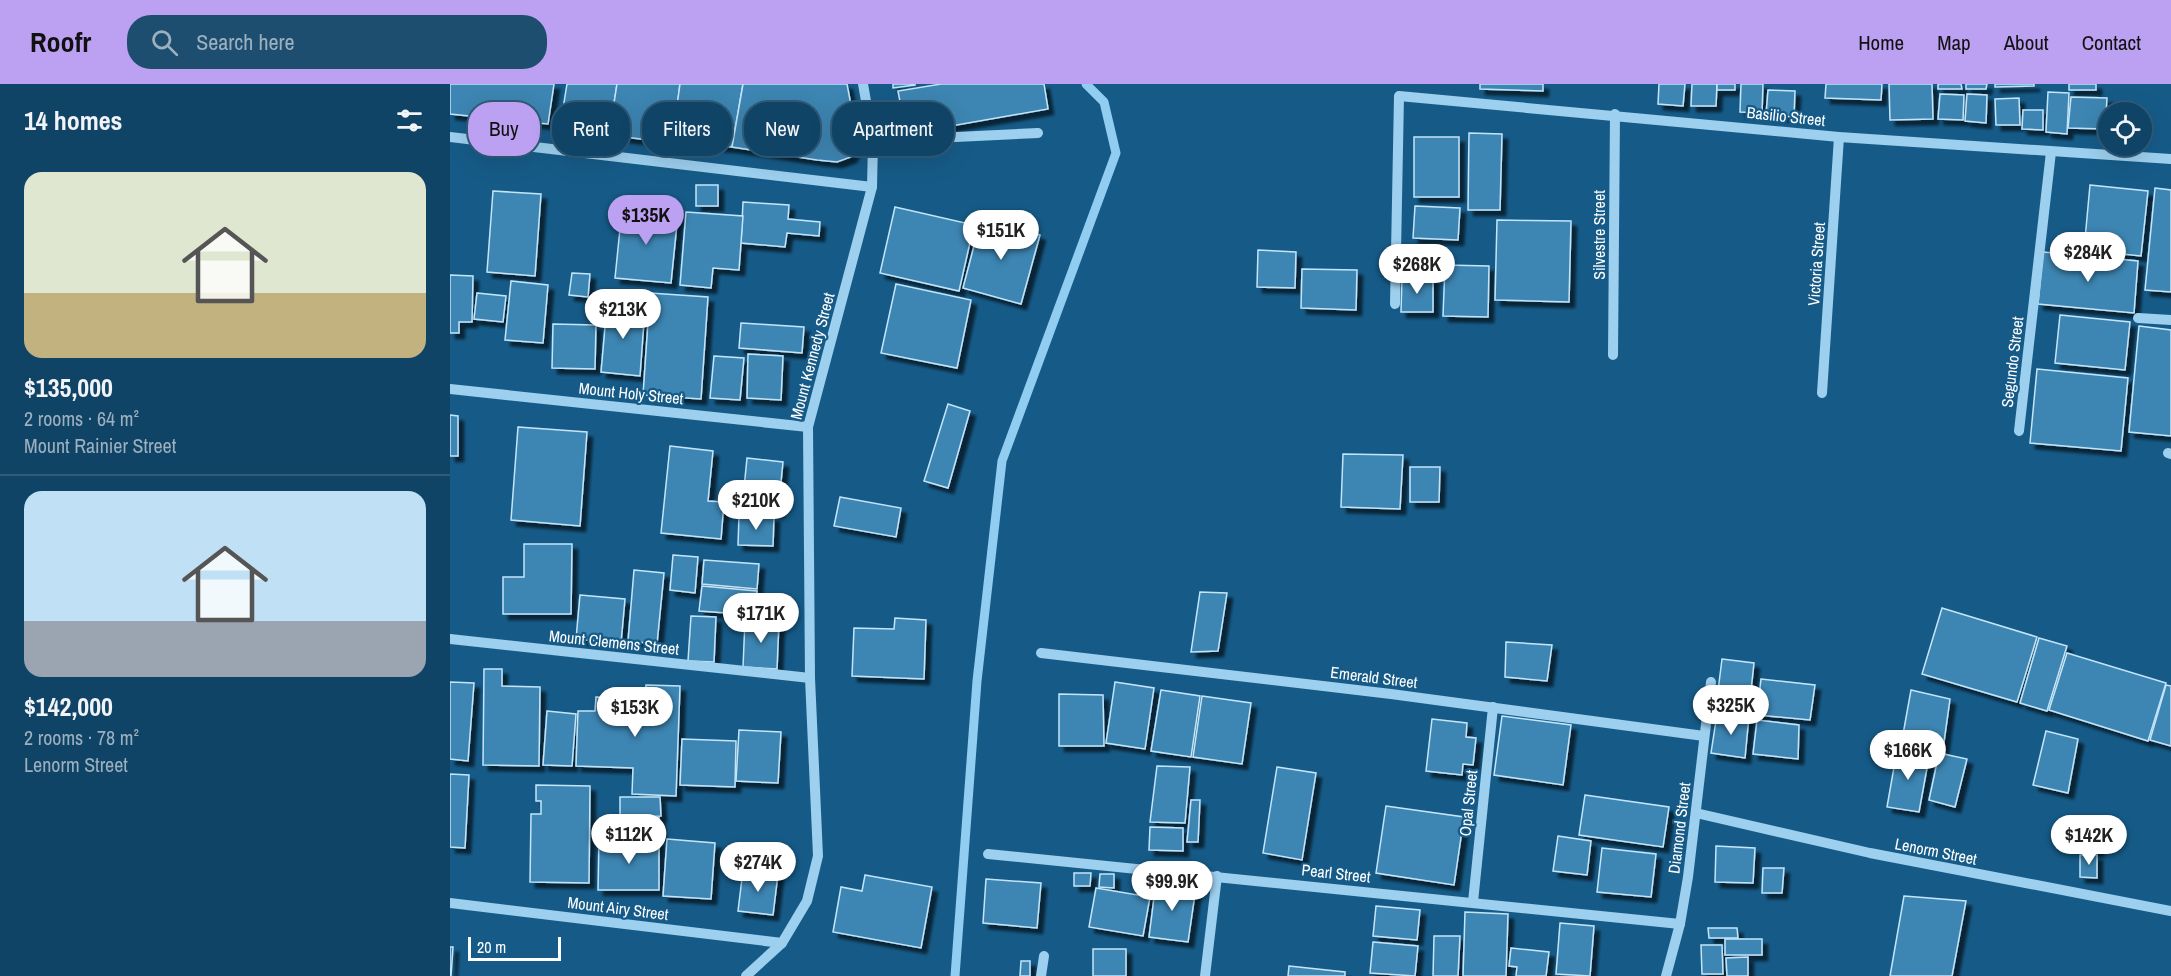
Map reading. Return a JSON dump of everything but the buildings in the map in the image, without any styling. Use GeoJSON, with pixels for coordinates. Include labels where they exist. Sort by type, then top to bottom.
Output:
{"type":"FeatureCollection","features":[{"type":"Feature","properties":{"kind":"street","name":"Mount Kennedy Street"},"geometry":{"type":"LineString","coordinates":[[863,84],[866,102]]}},
{"type":"Feature","properties":{"kind":"street","name":"Basilio Street"},"geometry":{"type":"LineString","coordinates":[[1395,304],[1399,96],[1839,136],[2171,159]]}},
{"type":"Feature","properties":{"kind":"street","name":"Silvestre Street"},"geometry":{"type":"LineString","coordinates":[[1613,355],[1615,114]]}},
{"type":"Feature","properties":{"kind":"street"},"geometry":{"type":"LineString","coordinates":[[954,137],[1038,133]]}},
{"type":"Feature","properties":{"kind":"street","name":"Victoria Street"},"geometry":{"type":"LineString","coordinates":[[1822,393],[1839,136]]}},
{"type":"Feature","properties":{"kind":"street"},"geometry":{"type":"LineString","coordinates":[[450,137],[872,187]]}},
{"type":"Feature","properties":{"kind":"street","name":"Segundo Street"},"geometry":{"type":"LineString","coordinates":[[2019,431],[2051,152]]}},
{"type":"Feature","properties":{"kind":"street","name":"Mount Kennedy Street"},"geometry":{"type":"LineString","coordinates":[[746,976],[782,943],[807,901],[818,856],[810,678],[808,427],[872,187],[873,156]]}},
{"type":"Feature","properties":{"kind":"street"},"geometry":{"type":"LineString","coordinates":[[2139,318],[2171,320]]}},
{"type":"Feature","properties":{"kind":"street","name":"Mount Holy Street"},"geometry":{"type":"LineString","coordinates":[[450,389],[808,427]]}},
{"type":"Feature","properties":{"kind":"street","name":"Mount Clemens Street"},"geometry":{"type":"LineString","coordinates":[[450,639],[810,678]]}},
{"type":"Feature","properties":{"kind":"street","name":"Emerald Street"},"geometry":{"type":"LineString","coordinates":[[1041,653],[1493,707],[1704,736]]}},
{"type":"Feature","properties":{"kind":"street","name":"Diamond Street"},"geometry":{"type":"LineString","coordinates":[[1666,976],[1680,924],[1688,877],[1711,682]]}},
{"type":"Feature","properties":{"kind":"street","name":"Opal Street"},"geometry":{"type":"LineString","coordinates":[[1473,902],[1493,707]]}},
{"type":"Feature","properties":{"kind":"street","name":"Lenorm Street"},"geometry":{"type":"LineString","coordinates":[[1696,813],[1870,853],[2171,911]]}},
{"type":"Feature","properties":{"kind":"street","name":"Pearl Street"},"geometry":{"type":"LineString","coordinates":[[988,854],[1680,924]]}},
{"type":"Feature","properties":{"kind":"street"},"geometry":{"type":"LineString","coordinates":[[1205,976],[1217,876]]}},
{"type":"Feature","properties":{"kind":"street","name":"Mount Airy Street"},"geometry":{"type":"LineString","coordinates":[[450,903],[782,943]]}},
{"type":"Feature","properties":{"kind":"street"},"geometry":{"type":"LineString","coordinates":[[1041,976],[1044,956]]}},
{"type":"Feature","properties":{"kind":"waterway"},"geometry":{"type":"LineString","coordinates":[[955,976],[977,681],[1002,461],[1116,153],[1104,102],[1086,84]]}}]}
